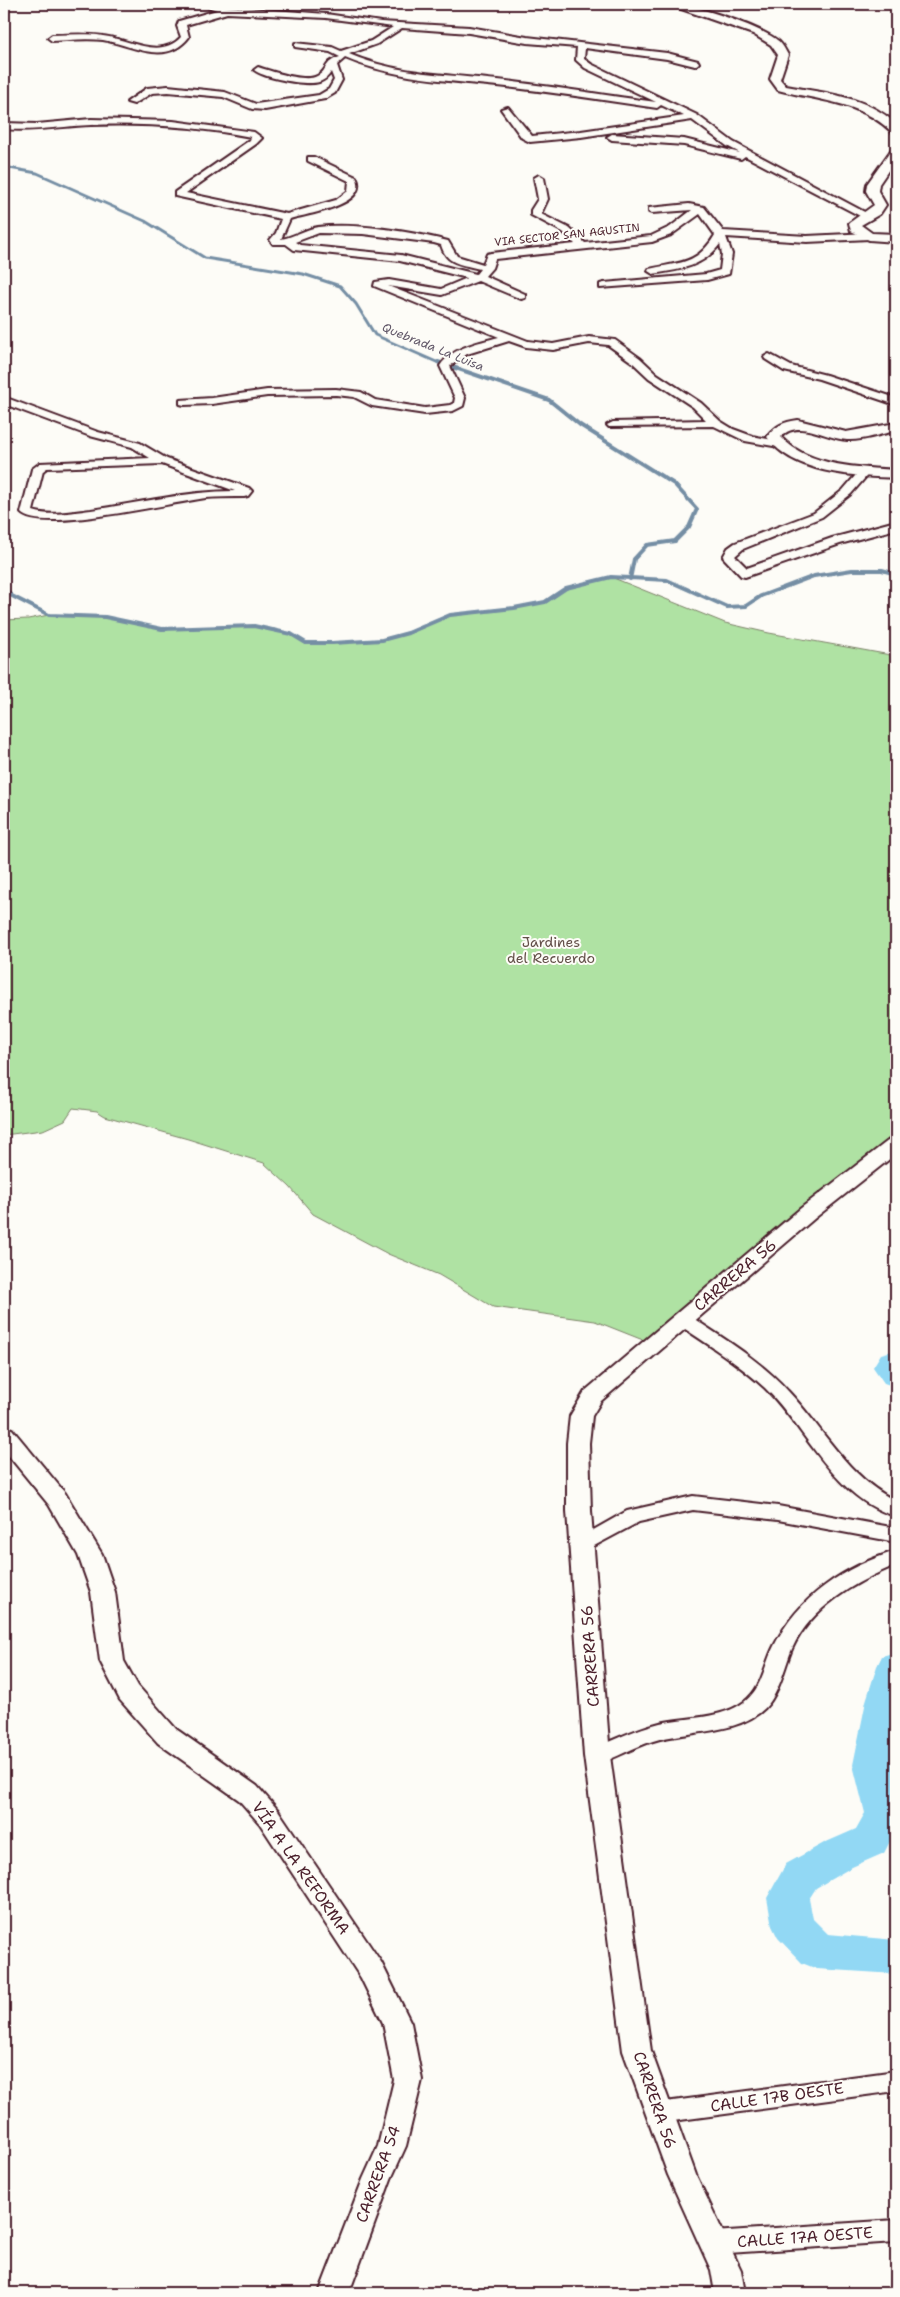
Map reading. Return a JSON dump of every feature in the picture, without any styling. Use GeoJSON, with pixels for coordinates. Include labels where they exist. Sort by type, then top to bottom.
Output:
{"type":"FeatureCollection","features":[{"type":"Feature","properties":{"kind":"street"},"geometry":{"type":"LineString","coordinates":[[202,4],[226,10],[326,16],[372,24],[469,30],[527,40],[667,56],[695,63]]}},
{"type":"Feature","properties":{"kind":"street"},"geometry":{"type":"LineString","coordinates":[[672,4],[757,32],[775,43],[783,55],[776,80],[782,88],[847,102],[869,109],[887,119],[896,130]]}},
{"type":"Feature","properties":{"kind":"street"},"geometry":{"type":"LineString","coordinates":[[52,38],[103,38],[155,50],[167,50],[181,43],[185,37],[181,26],[182,23],[226,10]]}},
{"type":"Feature","properties":{"kind":"street"},"geometry":{"type":"LineString","coordinates":[[258,70],[306,80],[315,80],[321,78],[332,63],[388,36],[401,25]]}},
{"type":"Feature","properties":{"kind":"street"},"geometry":{"type":"LineString","coordinates":[[298,45],[346,55],[374,67],[411,75],[498,83],[674,107]]}},
{"type":"Feature","properties":{"kind":"street"},"geometry":{"type":"LineString","coordinates":[[582,45],[579,54],[580,60],[588,66],[694,117],[730,144],[762,162],[808,183],[867,216]]}},
{"type":"Feature","properties":{"kind":"street"},"geometry":{"type":"LineString","coordinates":[[131,102],[150,90],[168,89],[225,95],[256,107],[305,101],[322,97],[332,91],[338,80],[332,63]]}},
{"type":"Feature","properties":{"kind":"street"},"geometry":{"type":"LineString","coordinates":[[505,109],[525,136],[530,139],[581,134],[694,117]]}},
{"type":"Feature","properties":{"kind":"street"},"geometry":{"type":"LineString","coordinates":[[4,126],[30,128],[89,122],[159,122],[254,135],[257,138],[253,142],[178,194],[287,217],[341,201],[351,194],[355,185],[353,179],[347,175],[311,159]]}},
{"type":"Feature","properties":{"kind":"street"},"geometry":{"type":"LineString","coordinates":[[566,141],[595,136],[684,142],[762,162]]}},
{"type":"Feature","properties":{"kind":"street"},"geometry":{"type":"LineString","coordinates":[[869,236],[855,228],[855,224],[876,211],[880,205],[872,192],[873,184],[896,151]]}},
{"type":"Feature","properties":{"kind":"street"},"geometry":{"type":"LineString","coordinates":[[540,178],[543,199],[536,210],[536,215],[566,230],[581,245]]}},
{"type":"Feature","properties":{"kind":"street"},"geometry":{"type":"LineString","coordinates":[[604,286],[707,277],[725,272],[729,260],[721,234],[701,209],[689,207],[652,210]]}},
{"type":"Feature","properties":{"kind":"street","name":"VIA SECTOR SAN AGUSTIN"},"geometry":{"type":"LineString","coordinates":[[701,209],[692,214],[673,231],[637,242],[581,245],[495,255],[488,258],[488,268],[478,277],[442,292],[389,283],[379,284],[379,286],[508,338],[540,346],[553,347],[589,340],[611,342],[636,360],[653,376],[697,405],[716,423],[729,431],[749,439],[779,444]]}},
{"type":"Feature","properties":{"kind":"street"},"geometry":{"type":"LineString","coordinates":[[287,217],[284,220],[283,230],[275,240],[279,243],[289,242],[303,235],[327,229],[401,258],[439,269],[478,277],[521,296]]}},
{"type":"Feature","properties":{"kind":"street"},"geometry":{"type":"LineString","coordinates":[[721,234],[807,239],[869,236],[896,238]]}},
{"type":"Feature","properties":{"kind":"street"},"geometry":{"type":"LineString","coordinates":[[619,276],[686,265],[703,258],[713,250],[721,234]]}},
{"type":"Feature","properties":{"kind":"street"},"geometry":{"type":"LineString","coordinates":[[289,242],[296,248],[373,246],[390,245],[409,237]]}},
{"type":"Feature","properties":{"kind":"street"},"geometry":{"type":"LineString","coordinates":[[373,246],[409,237],[437,240],[445,243],[449,255],[453,258],[488,268]]}},
{"type":"Feature","properties":{"kind":"street"},"geometry":{"type":"LineString","coordinates":[[184,402],[212,401],[266,393],[336,392],[357,394],[372,403],[381,405],[425,411],[453,408],[460,404],[460,398],[446,366],[448,359],[460,353],[508,338]]}},
{"type":"Feature","properties":{"kind":"street"},"geometry":{"type":"LineString","coordinates":[[769,357],[777,365],[789,370],[821,377],[896,402]]}},
{"type":"Feature","properties":{"kind":"street"},"geometry":{"type":"LineString","coordinates":[[4,400],[94,434],[136,445],[163,460],[246,490],[244,494],[204,495],[84,514],[34,518],[27,513],[38,469],[44,465],[163,460]]}},
{"type":"Feature","properties":{"kind":"street"},"geometry":{"type":"LineString","coordinates":[[613,424],[716,423]]}},
{"type":"Feature","properties":{"kind":"street"},"geometry":{"type":"LineString","coordinates":[[896,427],[860,435],[844,436],[819,427],[790,426],[778,430],[774,437],[779,444],[801,458],[865,471],[896,474]]}},
{"type":"Feature","properties":{"kind":"street"},"geometry":{"type":"LineString","coordinates":[[865,471],[847,492],[818,514],[739,546],[732,551],[729,557],[745,572],[896,524]]}},
{"type":"Feature","properties":{"kind":"street","name":"CARRERA 56"},"geometry":{"type":"LineString","coordinates":[[730,2293],[726,2270],[686,2184],[637,2052],[597,1756],[581,1546],[578,1443],[581,1416],[593,1396],[682,1319],[808,1213],[896,1144]]}},
{"type":"Feature","properties":{"kind":"street"},"geometry":{"type":"LineString","coordinates":[[682,1319],[743,1359],[781,1395],[824,1450],[862,1489],[884,1504],[896,1509]]}},
{"type":"Feature","properties":{"kind":"street","name":"VÍA A LA REFORMA"},"geometry":{"type":"LineString","coordinates":[[4,1435],[57,1499],[90,1554],[103,1592],[112,1661],[129,1694],[167,1736],[248,1793],[269,1817],[371,1970],[397,2023]]}},
{"type":"Feature","properties":{"kind":"street"},"geometry":{"type":"LineString","coordinates":[[581,1546],[634,1516],[693,1503],[778,1513],[896,1535]]}},
{"type":"Feature","properties":{"kind":"street"},"geometry":{"type":"LineString","coordinates":[[597,1756],[660,1731],[742,1714],[759,1702],[783,1647],[801,1617],[827,1593],[866,1569],[896,1558]]}},
{"type":"Feature","properties":{"kind":"street","name":"CARRERA 54"},"geometry":{"type":"LineString","coordinates":[[334,2293],[377,2179],[392,2146],[408,2080],[397,2023]]}},
{"type":"Feature","properties":{"kind":"street","name":"CALLE 17B OESTE"},"geometry":{"type":"LineString","coordinates":[[658,2112],[896,2081]]}},
{"type":"Feature","properties":{"kind":"street","name":"CALLE 17A OESTE"},"geometry":{"type":"LineString","coordinates":[[714,2243],[896,2230]]}},
{"type":"Feature","properties":{"kind":"green space","name":"Jardines del Recuerdo"},"geometry":{"type":"Polygon","coordinates":[[[611,577],[725,623],[896,656],[896,1144],[653,1344],[595,1321],[493,1307],[439,1275],[388,1254],[313,1214],[290,1187],[264,1163],[105,1116],[97,1111],[73,1108],[65,1120],[43,1130],[4,1135],[4,620],[28,619],[49,615],[105,617],[162,629],[254,626],[291,634],[306,643],[368,642],[408,633],[450,615],[514,608],[545,602],[566,588],[611,577]]]}},
{"type":"Feature","properties":{"kind":"waterway","name":"Quebrada La Luisa"},"geometry":{"type":"LineString","coordinates":[[4,167],[37,173],[145,221],[205,258],[303,274],[340,286],[356,304],[375,335],[441,364]]}},
{"type":"Feature","properties":{"kind":"waterway","name":"Quebrada La Luisa"},"geometry":{"type":"LineString","coordinates":[[438,362],[549,400],[580,425],[674,484],[697,509],[689,527],[675,541],[647,545],[634,559],[630,578]]}},
{"type":"Feature","properties":{"kind":"waterway"},"geometry":{"type":"LineString","coordinates":[[630,578],[667,580],[727,607],[746,606],[761,596],[814,576],[852,570],[882,570],[896,574]]}},
{"type":"Feature","properties":{"kind":"waterway"},"geometry":{"type":"LineString","coordinates":[[4,588],[12,596],[49,615],[105,617],[162,629],[254,626],[291,634],[306,643],[332,643],[382,640],[408,633],[450,615],[514,608],[545,602],[566,588],[611,577],[630,578]]}},
{"type":"Feature","properties":{"kind":"waterway"},"geometry":{"type":"LineString","coordinates":[[896,1361],[890,1367],[896,1375]]}},
{"type":"Feature","properties":{"kind":"waterway"},"geometry":{"type":"LineString","coordinates":[[896,1666],[885,1701],[873,1765],[885,1813],[870,1841],[838,1855],[801,1876],[788,1898],[793,1926],[817,1951],[896,1957]]}}]}
